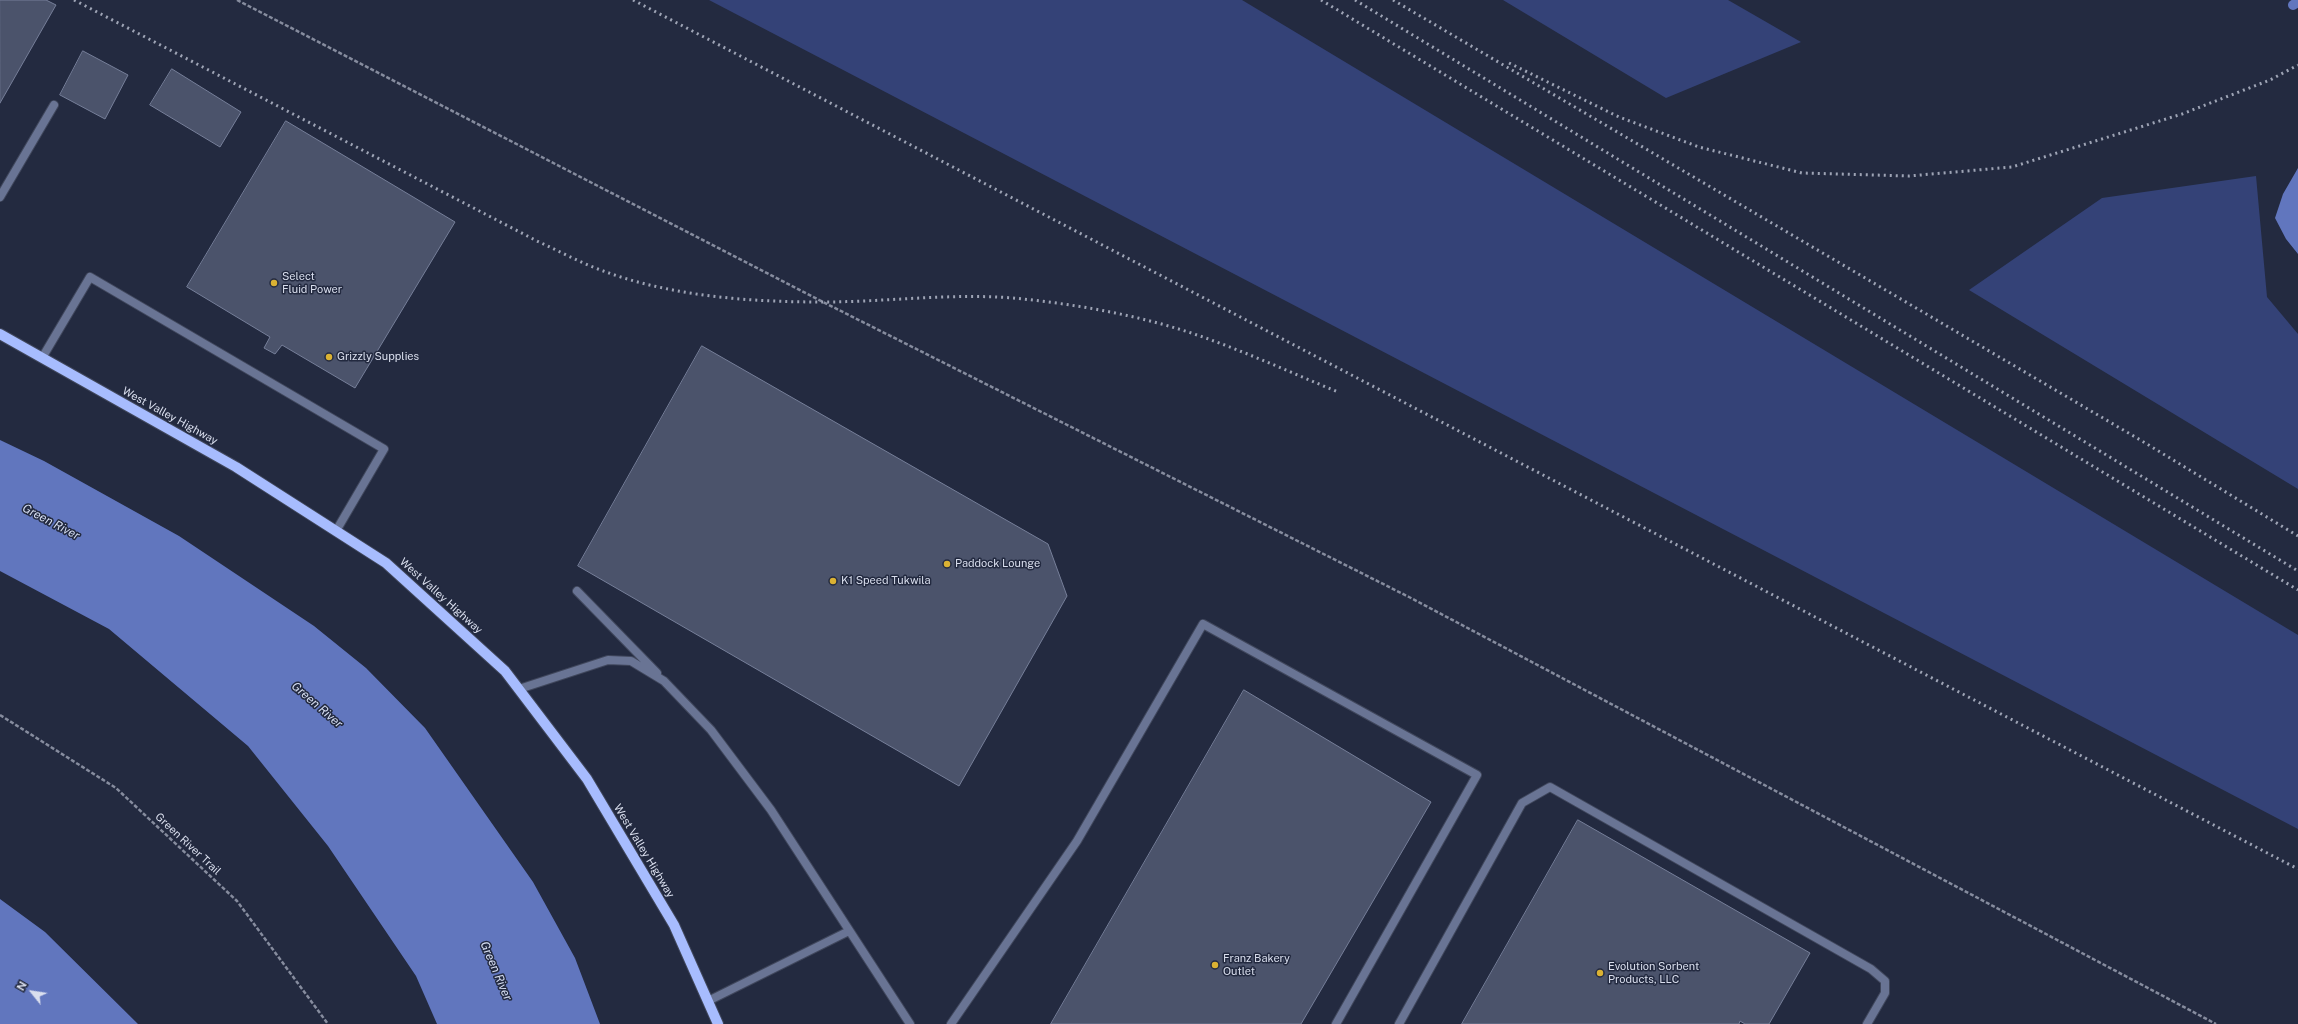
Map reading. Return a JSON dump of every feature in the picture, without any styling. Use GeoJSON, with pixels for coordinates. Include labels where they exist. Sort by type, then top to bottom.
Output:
{"type":"FeatureCollection","features":[{"type":"Feature","properties":{"kind":"main road","name":"West Valley Highway"},"geometry":{"type":"LineString","coordinates":[[0,334],[236,467],[386,563],[505,671],[587,779],[674,925],[718,1024]]}},
{"type":"Feature","properties":{"kind":"lane"},"geometry":{"type":"LineString","coordinates":[[0,197],[54,105]]}},
{"type":"Feature","properties":{"kind":"lane"},"geometry":{"type":"LineString","coordinates":[[42,358],[90,277],[384,449],[336,531]]}},
{"type":"Feature","properties":{"kind":"lane"},"geometry":{"type":"LineString","coordinates":[[577,591],[711,730],[771,810],[910,1024]]}},
{"type":"Feature","properties":{"kind":"lane"},"geometry":{"type":"LineString","coordinates":[[951,1024],[1077,841],[1202,624],[1477,775],[1336,1024]]}},
{"type":"Feature","properties":{"kind":"lane"},"geometry":{"type":"LineString","coordinates":[[518,689],[608,660],[631,661],[664,681]]}},
{"type":"Feature","properties":{"kind":"lane"},"geometry":{"type":"LineString","coordinates":[[1399,1024],[1522,803],[1550,787],[1871,969],[1885,981],[1885,993],[1868,1024]]}},
{"type":"Feature","properties":{"kind":"lane"},"geometry":{"type":"LineString","coordinates":[[708,1001],[849,931]]}},
{"type":"Feature","properties":{"kind":"path"},"geometry":{"type":"LineString","coordinates":[[237,0],[823,302],[1408,597],[2216,1024]]}},
{"type":"Feature","properties":{"kind":"path","name":"Green River Trail"},"geometry":{"type":"LineString","coordinates":[[0,715],[116,788],[237,902],[328,1024]]}},
{"type":"Feature","properties":{"kind":"shaded area"},"geometry":{"type":"Polygon","coordinates":[[[709,0],[1242,0],[2298,635],[2298,829],[709,0]]]}},
{"type":"Feature","properties":{"kind":"shaded area"},"geometry":{"type":"Polygon","coordinates":[[[1503,0],[1728,0],[1801,42],[1666,98],[1503,0]]]}},
{"type":"Feature","properties":{"kind":"shaded area"},"geometry":{"type":"Polygon","coordinates":[[[2256,176],[2267,297],[2298,334],[2298,489],[1969,290],[2102,198],[2256,176]]]}},
{"type":"Feature","properties":{"kind":"water"},"geometry":{"type":"Polygon","coordinates":[[[2298,168],[2298,254],[2286,239],[2275,218],[2283,194],[2298,168]]]}},
{"type":"Feature","properties":{"kind":"water","name":"Green River"},"geometry":{"type":"Polygon","coordinates":[[[0,440],[44,461],[179,536],[314,626],[366,668],[425,728],[533,882],[575,958],[600,1024],[437,1024],[416,976],[328,846],[248,746],[109,629],[0,571],[0,440]]]}},
{"type":"Feature","properties":{"kind":"water"},"geometry":{"type":"Polygon","coordinates":[[[0,899],[45,932],[138,1024],[0,1024],[0,899]]]}},
{"type":"Feature","properties":{"kind":"building"},"geometry":{"type":"Polygon","coordinates":[[[0,0],[46,0],[56,5],[0,103],[0,0]]]}},
{"type":"Feature","properties":{"kind":"building"},"geometry":{"type":"Polygon","coordinates":[[[83,51],[128,75],[105,119],[60,95],[83,51]]]}},
{"type":"Feature","properties":{"kind":"building"},"geometry":{"type":"Polygon","coordinates":[[[172,69],[241,112],[220,147],[150,105],[172,69]]]}},
{"type":"Feature","properties":{"kind":"building"},"geometry":{"type":"Polygon","coordinates":[[[286,121],[455,222],[355,388],[282,345],[275,354],[264,348],[270,337],[187,287],[286,121]]]}},
{"type":"Feature","properties":{"kind":"building","name":"K1 Speed Tukwila"},"geometry":{"type":"Polygon","coordinates":[[[702,346],[1048,544],[1067,596],[959,786],[578,566],[702,346]]]}},
{"type":"Feature","properties":{"kind":"building"},"geometry":{"type":"Polygon","coordinates":[[[1244,690],[1431,802],[1301,1024],[1051,1024],[1244,690]]]}},
{"type":"Feature","properties":{"kind":"building"},"geometry":{"type":"Polygon","coordinates":[[[1578,820],[1810,953],[1769,1024],[1745,1024],[1740,1021],[1739,1024],[1462,1024],[1578,820]]]}},
{"type":"Feature","properties":{"kind":"waterway"},"geometry":{"type":"LineString","coordinates":[[2293,5],[2298,2]]}},
{"type":"Feature","properties":{"kind":"railway"},"geometry":{"type":"LineString","coordinates":[[74,0],[537,241],[590,266],[625,278],[652,286],[708,296],[765,301],[846,302],[942,297],[989,297],[1036,300],[1084,307],[1131,316],[1200,336],[1338,392]]}},
{"type":"Feature","properties":{"kind":"railway"},"geometry":{"type":"LineString","coordinates":[[633,0],[2298,869]]}},
{"type":"Feature","properties":{"kind":"railway"},"geometry":{"type":"LineString","coordinates":[[1321,0],[2298,590]]}},
{"type":"Feature","properties":{"kind":"railway"},"geometry":{"type":"LineString","coordinates":[[1355,0],[2298,571]]}},
{"type":"Feature","properties":{"kind":"railway"},"geometry":{"type":"LineString","coordinates":[[1393,0],[2142,441],[2298,536]]}},
{"type":"Feature","properties":{"kind":"railway"},"geometry":{"type":"LineString","coordinates":[[1509,63],[1619,117],[1699,147],[1802,173],[1909,176],[2012,167],[2182,114],[2270,80],[2298,65]]}},
{"type":"Feature","properties":{"kind":"place","name":"Select Fluid Power"},"geometry":{"type":"Point","coordinates":[274,283]}},
{"type":"Feature","properties":{"kind":"place","name":"Grizzly Supplies"},"geometry":{"type":"Point","coordinates":[329,357]}},
{"type":"Feature","properties":{"kind":"place","name":"Paddock Lounge"},"geometry":{"type":"Point","coordinates":[947,564]}},
{"type":"Feature","properties":{"kind":"place","name":"K1 Speed Tukwila"},"geometry":{"type":"Point","coordinates":[833,581]}},
{"type":"Feature","properties":{"kind":"place","name":"Franz Bakery Outlet"},"geometry":{"type":"Point","coordinates":[1215,965]}},
{"type":"Feature","properties":{"kind":"place","name":"Evolution Sorbent Products, LLC"},"geometry":{"type":"Point","coordinates":[1600,973]}}]}
